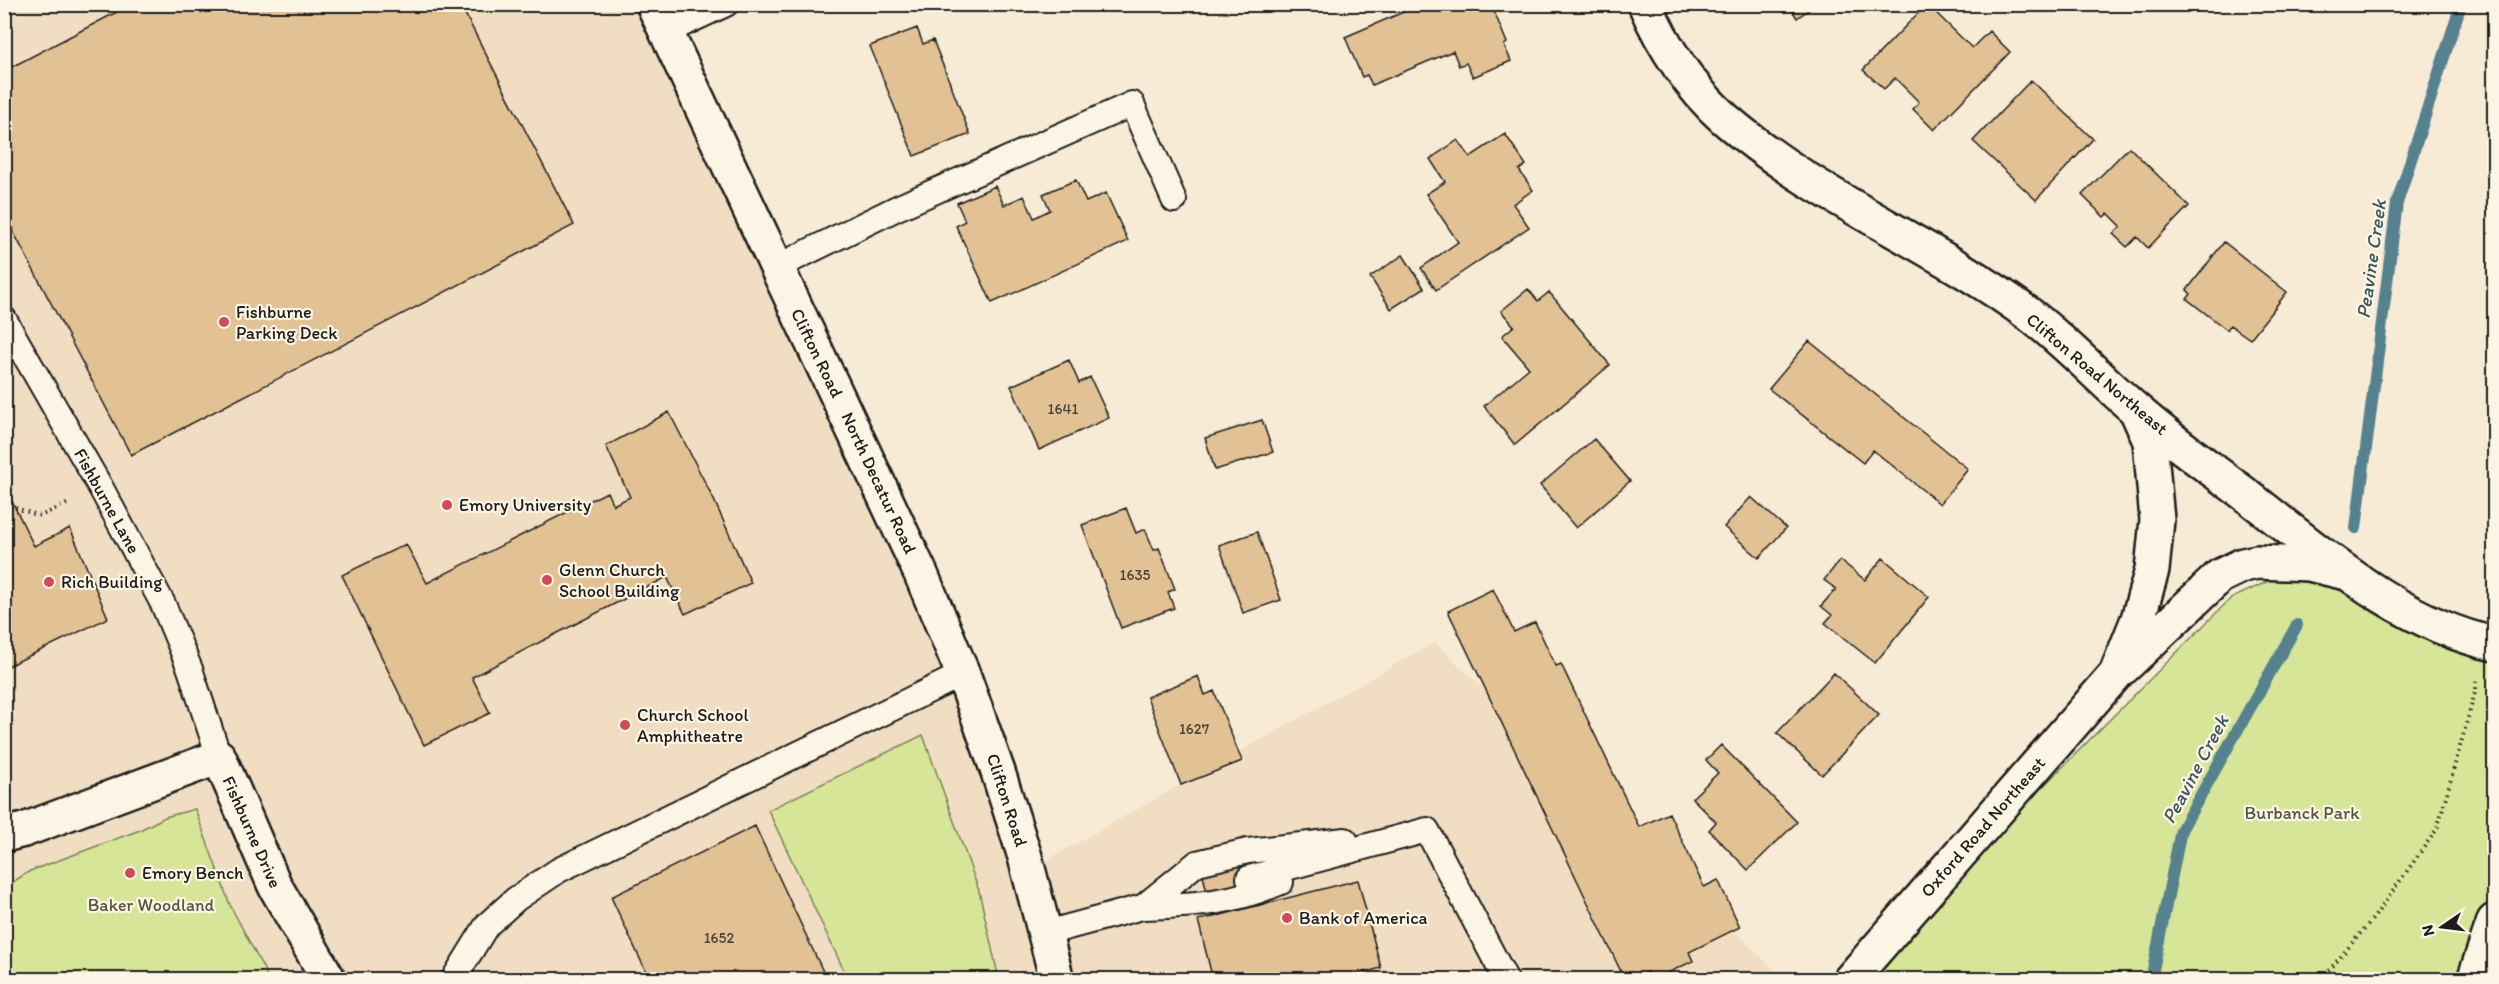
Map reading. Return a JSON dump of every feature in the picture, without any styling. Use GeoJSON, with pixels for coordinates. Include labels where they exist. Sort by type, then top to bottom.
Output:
{"type":"FeatureCollection","features":[{"type":"Feature","properties":{"kind":"street","name":"Clifton Road Northeast"},"geometry":{"type":"LineString","coordinates":[[1645,4],[1662,38],[1683,71],[1715,109],[1744,135],[1808,180],[1929,249],[2030,315],[2077,353],[2136,410],[2349,574],[2394,603],[2433,624],[2487,642]]}},
{"type":"Feature","properties":{"kind":"street","name":"Clifton Road"},"geometry":{"type":"LineString","coordinates":[[659,18],[921,574],[963,674],[998,772],[1046,933],[1057,980]]}},
{"type":"Feature","properties":{"kind":"street","name":"Oxford Road Northeast"},"geometry":{"type":"LineString","coordinates":[[2116,674],[2138,619],[2152,570],[2157,520],[2151,441],[2136,410]]}},
{"type":"Feature","properties":{"kind":"street","name":"Oxford Road Northeast"},"geometry":{"type":"LineString","coordinates":[[1850,980],[2116,674],[2220,576],[2243,565],[2258,562],[2309,564],[2349,574]]}},
{"type":"Feature","properties":{"kind":"street","name":"Fishburne Drive"},"geometry":{"type":"LineString","coordinates":[[4,835],[24,830],[219,757],[275,886],[329,980]]}},
{"type":"Feature","properties":{"kind":"street"},"geometry":{"type":"LineString","coordinates":[[2474,980],[2494,921]]}},
{"type":"Feature","properties":{"kind":"lane"},"geometry":{"type":"LineString","coordinates":[[659,18],[726,4]]}},
{"type":"Feature","properties":{"kind":"lane"},"geometry":{"type":"LineString","coordinates":[[776,268],[897,208],[1132,104],[1174,200]]}},
{"type":"Feature","properties":{"kind":"lane","name":"Fishburne Lane"},"geometry":{"type":"LineString","coordinates":[[4,319],[101,488],[163,604],[190,669],[219,757]]}},
{"type":"Feature","properties":{"kind":"lane"},"geometry":{"type":"LineString","coordinates":[[453,980],[487,925],[516,899],[559,870],[963,674]]}},
{"type":"Feature","properties":{"kind":"lane"},"geometry":{"type":"LineString","coordinates":[[1143,907],[1197,863],[1248,851],[1427,830]]}},
{"type":"Feature","properties":{"kind":"lane"},"geometry":{"type":"LineString","coordinates":[[1249,878],[1427,830]]}},
{"type":"Feature","properties":{"kind":"lane"},"geometry":{"type":"LineString","coordinates":[[1427,830],[1506,980]]}},
{"type":"Feature","properties":{"kind":"lane"},"geometry":{"type":"LineString","coordinates":[[1143,907],[1210,904],[1253,894],[1350,851]]}},
{"type":"Feature","properties":{"kind":"lane"},"geometry":{"type":"LineString","coordinates":[[1046,933],[1206,889]]}},
{"type":"Feature","properties":{"kind":"path"},"geometry":{"type":"LineString","coordinates":[[4,504],[40,516],[101,488]]}},
{"type":"Feature","properties":{"kind":"path"},"geometry":{"type":"LineString","coordinates":[[2320,980],[2375,916],[2437,829],[2487,642]]}},
{"type":"Feature","properties":{"kind":"shaded area","name":"Emory University"},"geometry":{"type":"Polygon","coordinates":[[[5,5],[653,5],[921,574],[1057,979],[5,980],[5,5]]]}},
{"type":"Feature","properties":{"kind":"shaded area"},"geometry":{"type":"Polygon","coordinates":[[[1435,642],[1784,979],[1071,979],[1045,861],[1435,642]]]}},
{"type":"Feature","properties":{"kind":"green space","name":"Burbanck Park"},"geometry":{"type":"Polygon","coordinates":[[[2275,578],[2312,583],[2441,613],[2494,634],[2494,979],[1850,980],[2230,599],[2275,578]]]}},
{"type":"Feature","properties":{"kind":"green space"},"geometry":{"type":"Polygon","coordinates":[[[923,735],[979,891],[999,979],[848,979],[768,810],[923,735]]]}},
{"type":"Feature","properties":{"kind":"green space","name":"Baker Woodland"},"geometry":{"type":"Polygon","coordinates":[[[195,809],[230,905],[269,979],[5,979],[5,887],[30,871],[140,830],[165,817],[195,809]]]}},
{"type":"Feature","properties":{"kind":"building","name":"Fishburne Parking Deck"},"geometry":{"type":"Polygon","coordinates":[[[132,4],[460,4],[574,225],[131,455],[4,214],[4,71],[132,4]]]}},
{"type":"Feature","properties":{"kind":"building"},"geometry":{"type":"Polygon","coordinates":[[[1422,4],[1491,4],[1507,43],[1504,45],[1511,61],[1473,77],[1466,63],[1459,66],[1453,51],[1372,85],[1367,75],[1362,77],[1345,37],[1422,4]]]}},
{"type":"Feature","properties":{"kind":"building"},"geometry":{"type":"Polygon","coordinates":[[[1788,4],[1817,4],[1797,18],[1788,4]]]}},
{"type":"Feature","properties":{"kind":"building"},"geometry":{"type":"Polygon","coordinates":[[[1927,4],[1972,48],[1989,31],[2010,52],[1934,130],[1913,109],[1919,102],[1895,78],[1884,89],[1863,70],[1927,4]]]}},
{"type":"Feature","properties":{"kind":"building"},"geometry":{"type":"Polygon","coordinates":[[[917,28],[923,44],[933,40],[970,134],[914,156],[870,46],[917,28]]]}},
{"type":"Feature","properties":{"kind":"building"},"geometry":{"type":"Polygon","coordinates":[[[2031,80],[2093,139],[2036,200],[1973,141],[2031,80]]]}},
{"type":"Feature","properties":{"kind":"building"},"geometry":{"type":"Polygon","coordinates":[[[1505,134],[1526,165],[1519,170],[1533,190],[1513,204],[1529,227],[1436,290],[1421,268],[1458,242],[1426,194],[1445,182],[1430,159],[1458,140],[1470,157],[1505,134]]]}},
{"type":"Feature","properties":{"kind":"building"},"geometry":{"type":"Polygon","coordinates":[[[2129,147],[2189,206],[2148,248],[2137,237],[2127,247],[2113,234],[2121,226],[2108,213],[2104,217],[2082,195],[2129,147]]]}},
{"type":"Feature","properties":{"kind":"building"},"geometry":{"type":"Polygon","coordinates":[[[1076,180],[1086,202],[1106,193],[1128,241],[992,303],[956,226],[965,221],[957,203],[995,186],[1004,205],[1024,196],[1034,218],[1050,210],[1043,194],[1076,180]]]}},
{"type":"Feature","properties":{"kind":"building"},"geometry":{"type":"Polygon","coordinates":[[[2224,242],[2287,292],[2250,339],[2230,325],[2227,330],[2187,299],[2191,294],[2187,290],[2224,242]]]}},
{"type":"Feature","properties":{"kind":"building"},"geometry":{"type":"Polygon","coordinates":[[[1403,255],[1424,288],[1391,309],[1370,277],[1403,255]]]}},
{"type":"Feature","properties":{"kind":"building"},"geometry":{"type":"Polygon","coordinates":[[[1528,289],[1538,301],[1549,292],[1610,365],[1515,445],[1484,406],[1529,368],[1502,336],[1514,326],[1501,311],[1528,289]]]}},
{"type":"Feature","properties":{"kind":"building"},"geometry":{"type":"Polygon","coordinates":[[[1809,341],[1968,469],[1940,504],[1873,450],[1863,463],[1769,389],[1809,341]]]}},
{"type":"Feature","properties":{"kind":"building"},"geometry":{"type":"Polygon","coordinates":[[[1069,360],[1079,383],[1090,377],[1109,418],[1039,450],[1011,386],[1069,360]]]}},
{"type":"Feature","properties":{"kind":"building","name":"Glenn Church School Building"},"geometry":{"type":"Polygon","coordinates":[[[669,412],[714,500],[751,583],[685,614],[667,577],[472,677],[490,713],[424,745],[342,575],[406,544],[427,583],[607,492],[613,505],[630,497],[606,446],[669,412]]]}},
{"type":"Feature","properties":{"kind":"building"},"geometry":{"type":"Polygon","coordinates":[[[1262,420],[1273,452],[1215,470],[1205,438],[1262,420]]]}},
{"type":"Feature","properties":{"kind":"building"},"geometry":{"type":"Polygon","coordinates":[[[1594,439],[1630,481],[1576,528],[1540,485],[1594,439]]]}},
{"type":"Feature","properties":{"kind":"building","name":"Rich Building"},"geometry":{"type":"Polygon","coordinates":[[[4,485],[34,546],[70,528],[108,618],[4,668],[4,485]]]}},
{"type":"Feature","properties":{"kind":"building"},"geometry":{"type":"Polygon","coordinates":[[[1751,497],[1786,528],[1759,558],[1724,527],[1751,497]]]}},
{"type":"Feature","properties":{"kind":"building"},"geometry":{"type":"Polygon","coordinates":[[[1126,508],[1136,533],[1145,529],[1154,550],[1159,548],[1175,589],[1168,592],[1174,608],[1121,628],[1082,525],[1126,508]]]}},
{"type":"Feature","properties":{"kind":"building"},"geometry":{"type":"Polygon","coordinates":[[[1257,532],[1281,600],[1243,613],[1219,545],[1257,532]]]}},
{"type":"Feature","properties":{"kind":"building"},"geometry":{"type":"Polygon","coordinates":[[[1883,558],[1929,597],[1875,663],[1825,623],[1832,615],[1821,606],[1836,589],[1824,580],[1840,560],[1865,580],[1883,558]]]}},
{"type":"Feature","properties":{"kind":"building"},"geometry":{"type":"Polygon","coordinates":[[[1493,589],[1514,632],[1535,622],[1556,666],[1561,664],[1639,827],[1669,813],[1704,887],[1718,880],[1740,927],[1689,952],[1693,961],[1653,980],[1650,980],[1647,972],[1632,980],[1625,980],[1448,611],[1493,589]]]}},
{"type":"Feature","properties":{"kind":"building"},"geometry":{"type":"Polygon","coordinates":[[[1834,673],[1879,715],[1822,775],[1777,733],[1834,673]]]}},
{"type":"Feature","properties":{"kind":"building"},"geometry":{"type":"Polygon","coordinates":[[[1198,676],[1205,695],[1214,691],[1242,761],[1181,785],[1147,697],[1198,676]]]}},
{"type":"Feature","properties":{"kind":"building"},"geometry":{"type":"Polygon","coordinates":[[[1721,745],[1797,822],[1748,870],[1709,830],[1716,822],[1692,798],[1718,773],[1706,760],[1721,745]]]}},
{"type":"Feature","properties":{"kind":"building"},"geometry":{"type":"Polygon","coordinates":[[[755,826],[827,980],[650,980],[611,897],[755,826]]]}},
{"type":"Feature","properties":{"kind":"building","name":"Bank of America"},"geometry":{"type":"Polygon","coordinates":[[[1244,861],[1256,906],[1358,880],[1381,968],[1337,980],[1213,980],[1198,920],[1213,917],[1202,871],[1244,861]]]}},
{"type":"Feature","properties":{"kind":"building"},"geometry":{"type":"Polygon","coordinates":[[[1244,861],[1256,906],[1213,917],[1202,871],[1244,861]]]}},
{"type":"Feature","properties":{"kind":"waterway","name":"Peavine Creek"},"geometry":{"type":"LineString","coordinates":[[2356,528],[2397,203],[2461,4]]}},
{"type":"Feature","properties":{"kind":"waterway","name":"Peavine Creek"},"geometry":{"type":"LineString","coordinates":[[2151,980],[2181,830],[2297,625]]}},
{"type":"Feature","properties":{"kind":"place","name":"Fishburne Parking Deck"},"geometry":{"type":"Point","coordinates":[224,322]}},
{"type":"Feature","properties":{"kind":"place","name":"Emory University"},"geometry":{"type":"Point","coordinates":[447,505]}},
{"type":"Feature","properties":{"kind":"place","name":"Glenn Church School Building"},"geometry":{"type":"Point","coordinates":[547,580]}},
{"type":"Feature","properties":{"kind":"place","name":"Rich Building"},"geometry":{"type":"Point","coordinates":[49,582]}},
{"type":"Feature","properties":{"kind":"place","name":"Church School Amphitheatre"},"geometry":{"type":"Point","coordinates":[625,725]}},
{"type":"Feature","properties":{"kind":"place","name":"Emory Bench"},"geometry":{"type":"Point","coordinates":[130,873]}},
{"type":"Feature","properties":{"kind":"place","name":"Bank of America"},"geometry":{"type":"Point","coordinates":[1287,918]}}]}
